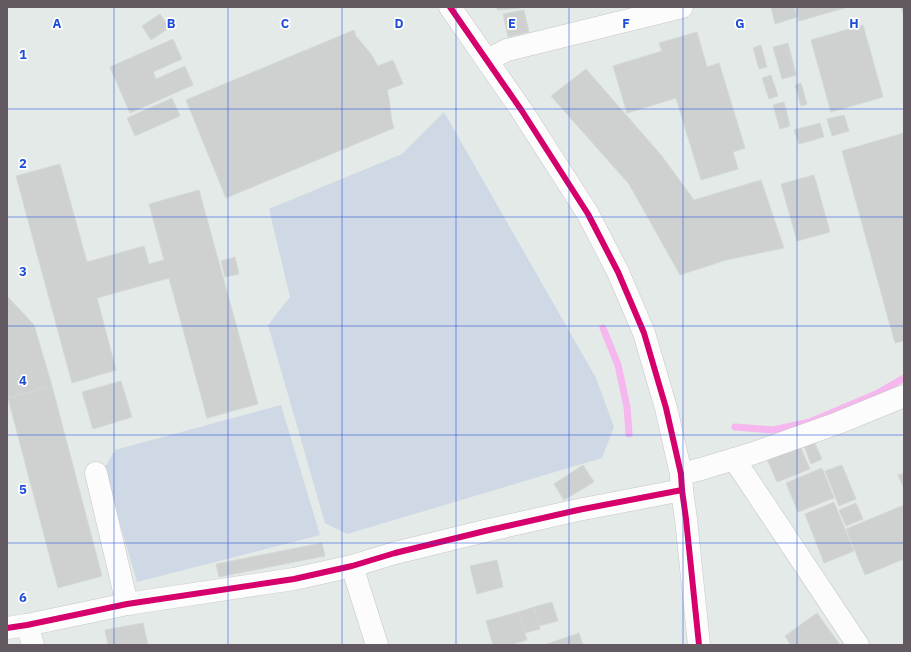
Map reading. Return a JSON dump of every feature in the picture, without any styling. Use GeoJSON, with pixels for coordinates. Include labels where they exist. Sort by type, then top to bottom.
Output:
{"type":"FeatureCollection","features":[{"type":"Feature","properties":{"kind":"street"},"geometry":{"type":"LineString","coordinates":[[450,7],[522,111],[588,214],[618,272],[644,333],[666,408],[682,482],[699,645]]}},
{"type":"Feature","properties":{"kind":"street"},"geometry":{"type":"LineString","coordinates":[[487,60],[507,50],[682,7]]}},
{"type":"Feature","properties":{"kind":"street"},"geometry":{"type":"LineString","coordinates":[[22,633],[127,604],[294,579],[352,566],[395,553],[485,531],[578,510],[682,482],[701,469],[838,424],[904,396]]}},
{"type":"Feature","properties":{"kind":"street"},"geometry":{"type":"LineString","coordinates":[[734,459],[858,645]]}},
{"type":"Feature","properties":{"kind":"street"},"geometry":{"type":"LineString","coordinates":[[96,473],[127,604]]}},
{"type":"Feature","properties":{"kind":"street"},"geometry":{"type":"LineString","coordinates":[[352,566],[377,645]]}},
{"type":"Feature","properties":{"kind":"shaded area"},"geometry":{"type":"Polygon","coordinates":[[[444,112],[596,378],[614,427],[602,458],[347,534],[325,523],[268,325],[290,297],[269,209],[402,154],[444,112]]]}},
{"type":"Feature","properties":{"kind":"shaded area"},"geometry":{"type":"Polygon","coordinates":[[[281,405],[320,535],[137,582],[104,469],[115,450],[281,405]]]}},
{"type":"Feature","properties":{"kind":"building"},"geometry":{"type":"Polygon","coordinates":[[[497,7],[521,7],[521,8],[497,10],[497,7]]]}},
{"type":"Feature","properties":{"kind":"building"},"geometry":{"type":"Polygon","coordinates":[[[771,7],[794,7],[797,17],[775,24],[771,7]]]}},
{"type":"Feature","properties":{"kind":"building"},"geometry":{"type":"Polygon","coordinates":[[[796,7],[848,7],[799,21],[796,7]]]}},
{"type":"Feature","properties":{"kind":"building"},"geometry":{"type":"Polygon","coordinates":[[[901,7],[904,7],[904,19],[901,7]]]}},
{"type":"Feature","properties":{"kind":"building"},"geometry":{"type":"Polygon","coordinates":[[[524,10],[529,32],[508,37],[503,14],[524,10]]]}},
{"type":"Feature","properties":{"kind":"building"},"geometry":{"type":"Polygon","coordinates":[[[160,14],[169,28],[151,40],[142,26],[160,14]]]}},
{"type":"Feature","properties":{"kind":"building"},"geometry":{"type":"Polygon","coordinates":[[[863,25],[883,97],[831,112],[811,40],[863,25]]]}},
{"type":"Feature","properties":{"kind":"building"},"geometry":{"type":"Polygon","coordinates":[[[354,30],[356,36],[371,54],[378,66],[393,60],[403,84],[387,90],[394,128],[226,198],[186,100],[354,30]]]}},
{"type":"Feature","properties":{"kind":"building"},"geometry":{"type":"Polygon","coordinates":[[[697,32],[707,67],[719,63],[745,148],[733,152],[738,169],[701,180],[676,98],[627,113],[613,66],[662,51],[659,43],[697,32]]]}},
{"type":"Feature","properties":{"kind":"building"},"geometry":{"type":"Polygon","coordinates":[[[173,39],[182,59],[153,72],[156,79],[185,66],[193,85],[130,113],[110,67],[173,39]]]}},
{"type":"Feature","properties":{"kind":"building"},"geometry":{"type":"Polygon","coordinates":[[[788,43],[796,75],[782,79],[773,47],[788,43]]]}},
{"type":"Feature","properties":{"kind":"building"},"geometry":{"type":"Polygon","coordinates":[[[761,45],[767,67],[759,69],[753,48],[761,45]]]}},
{"type":"Feature","properties":{"kind":"building"},"geometry":{"type":"Polygon","coordinates":[[[586,69],[661,155],[694,200],[761,180],[784,248],[726,260],[680,275],[629,184],[551,96],[586,69]]]}},
{"type":"Feature","properties":{"kind":"building"},"geometry":{"type":"Polygon","coordinates":[[[771,75],[778,96],[769,99],[762,78],[771,75]]]}},
{"type":"Feature","properties":{"kind":"building"},"geometry":{"type":"Polygon","coordinates":[[[801,83],[807,104],[801,106],[795,85],[801,83]]]}},
{"type":"Feature","properties":{"kind":"building"},"geometry":{"type":"Polygon","coordinates":[[[172,98],[180,116],[135,136],[127,118],[172,98]]]}},
{"type":"Feature","properties":{"kind":"building"},"geometry":{"type":"Polygon","coordinates":[[[784,102],[790,126],[780,129],[773,105],[784,102]]]}},
{"type":"Feature","properties":{"kind":"building"},"geometry":{"type":"Polygon","coordinates":[[[844,115],[849,131],[832,136],[827,119],[844,115]]]}},
{"type":"Feature","properties":{"kind":"building"},"geometry":{"type":"Polygon","coordinates":[[[820,123],[824,137],[799,144],[794,130],[820,123]]]}},
{"type":"Feature","properties":{"kind":"building"},"geometry":{"type":"Polygon","coordinates":[[[904,133],[904,341],[895,343],[842,151],[904,133]]]}},
{"type":"Feature","properties":{"kind":"building"},"geometry":{"type":"Polygon","coordinates":[[[60,164],[87,262],[144,246],[149,264],[164,260],[149,204],[199,190],[258,404],[207,418],[169,278],[97,298],[116,370],[72,383],[16,176],[60,164]]]}},
{"type":"Feature","properties":{"kind":"building"},"geometry":{"type":"Polygon","coordinates":[[[814,175],[830,232],[797,241],[781,184],[814,175]]]}},
{"type":"Feature","properties":{"kind":"building"},"geometry":{"type":"Polygon","coordinates":[[[235,257],[239,274],[225,277],[221,261],[235,257]]]}},
{"type":"Feature","properties":{"kind":"building"},"geometry":{"type":"Polygon","coordinates":[[[7,296],[34,325],[52,386],[8,398],[7,296]]]}},
{"type":"Feature","properties":{"kind":"building"},"geometry":{"type":"Polygon","coordinates":[[[121,381],[132,417],[93,429],[82,392],[121,381]]]}},
{"type":"Feature","properties":{"kind":"building"},"geometry":{"type":"Polygon","coordinates":[[[52,386],[102,576],[58,588],[8,398],[52,386]]]}},
{"type":"Feature","properties":{"kind":"building"},"geometry":{"type":"Polygon","coordinates":[[[813,439],[822,459],[811,464],[803,443],[813,439]]]}},
{"type":"Feature","properties":{"kind":"building"},"geometry":{"type":"Polygon","coordinates":[[[800,446],[810,469],[777,482],[767,459],[800,446]]]}},
{"type":"Feature","properties":{"kind":"building"},"geometry":{"type":"Polygon","coordinates":[[[583,465],[594,482],[564,500],[554,484],[583,465]]]}},
{"type":"Feature","properties":{"kind":"building"},"geometry":{"type":"Polygon","coordinates":[[[842,465],[856,499],[839,506],[825,471],[842,465]]]}},
{"type":"Feature","properties":{"kind":"building"},"geometry":{"type":"Polygon","coordinates":[[[822,468],[834,498],[798,512],[786,483],[822,468]]]}},
{"type":"Feature","properties":{"kind":"building"},"geometry":{"type":"Polygon","coordinates":[[[904,473],[904,489],[898,475],[904,473]]]}},
{"type":"Feature","properties":{"kind":"building"},"geometry":{"type":"Polygon","coordinates":[[[834,502],[854,551],[824,563],[805,514],[834,502]]]}},
{"type":"Feature","properties":{"kind":"building"},"geometry":{"type":"Polygon","coordinates":[[[856,503],[863,519],[846,526],[839,510],[856,503]]]}},
{"type":"Feature","properties":{"kind":"building"},"geometry":{"type":"Polygon","coordinates":[[[904,505],[904,559],[865,575],[846,529],[904,505]]]}},
{"type":"Feature","properties":{"kind":"building"},"geometry":{"type":"Polygon","coordinates":[[[322,543],[325,556],[219,577],[216,564],[322,543]]]}},
{"type":"Feature","properties":{"kind":"building"},"geometry":{"type":"Polygon","coordinates":[[[497,560],[503,587],[477,594],[470,566],[497,560]]]}},
{"type":"Feature","properties":{"kind":"building"},"geometry":{"type":"Polygon","coordinates":[[[552,602],[558,621],[539,626],[534,607],[552,602]]]}},
{"type":"Feature","properties":{"kind":"building"},"geometry":{"type":"Polygon","coordinates":[[[534,607],[540,629],[525,633],[518,612],[534,607]]]}},
{"type":"Feature","properties":{"kind":"building"},"geometry":{"type":"Polygon","coordinates":[[[518,612],[527,640],[511,645],[493,645],[486,621],[518,612]]]}},
{"type":"Feature","properties":{"kind":"building"},"geometry":{"type":"Polygon","coordinates":[[[817,613],[840,645],[791,645],[785,636],[817,613]]]}},
{"type":"Feature","properties":{"kind":"building"},"geometry":{"type":"Polygon","coordinates":[[[143,623],[148,645],[108,645],[105,630],[143,623]]]}},
{"type":"Feature","properties":{"kind":"building"},"geometry":{"type":"Polygon","coordinates":[[[579,633],[583,645],[547,644],[579,633]]]}},
{"type":"Feature","properties":{"kind":"waterway"},"geometry":{"type":"LineString","coordinates":[[603,328],[618,365],[627,407],[629,434]]}},
{"type":"Feature","properties":{"kind":"waterway"},"geometry":{"type":"LineString","coordinates":[[735,427],[773,430],[810,422],[876,394],[904,378]]}},
{"type":"Feature","properties":{"kind":"cycle path"},"geometry":{"type":"LineString","coordinates":[[450,7],[522,111],[588,214],[618,272],[644,333],[666,408],[681,474],[699,645]]}},
{"type":"Feature","properties":{"kind":"cycle path"},"geometry":{"type":"LineString","coordinates":[[7,628],[127,604],[294,579],[352,566],[395,553],[485,531],[578,510],[682,490]]}}]}
